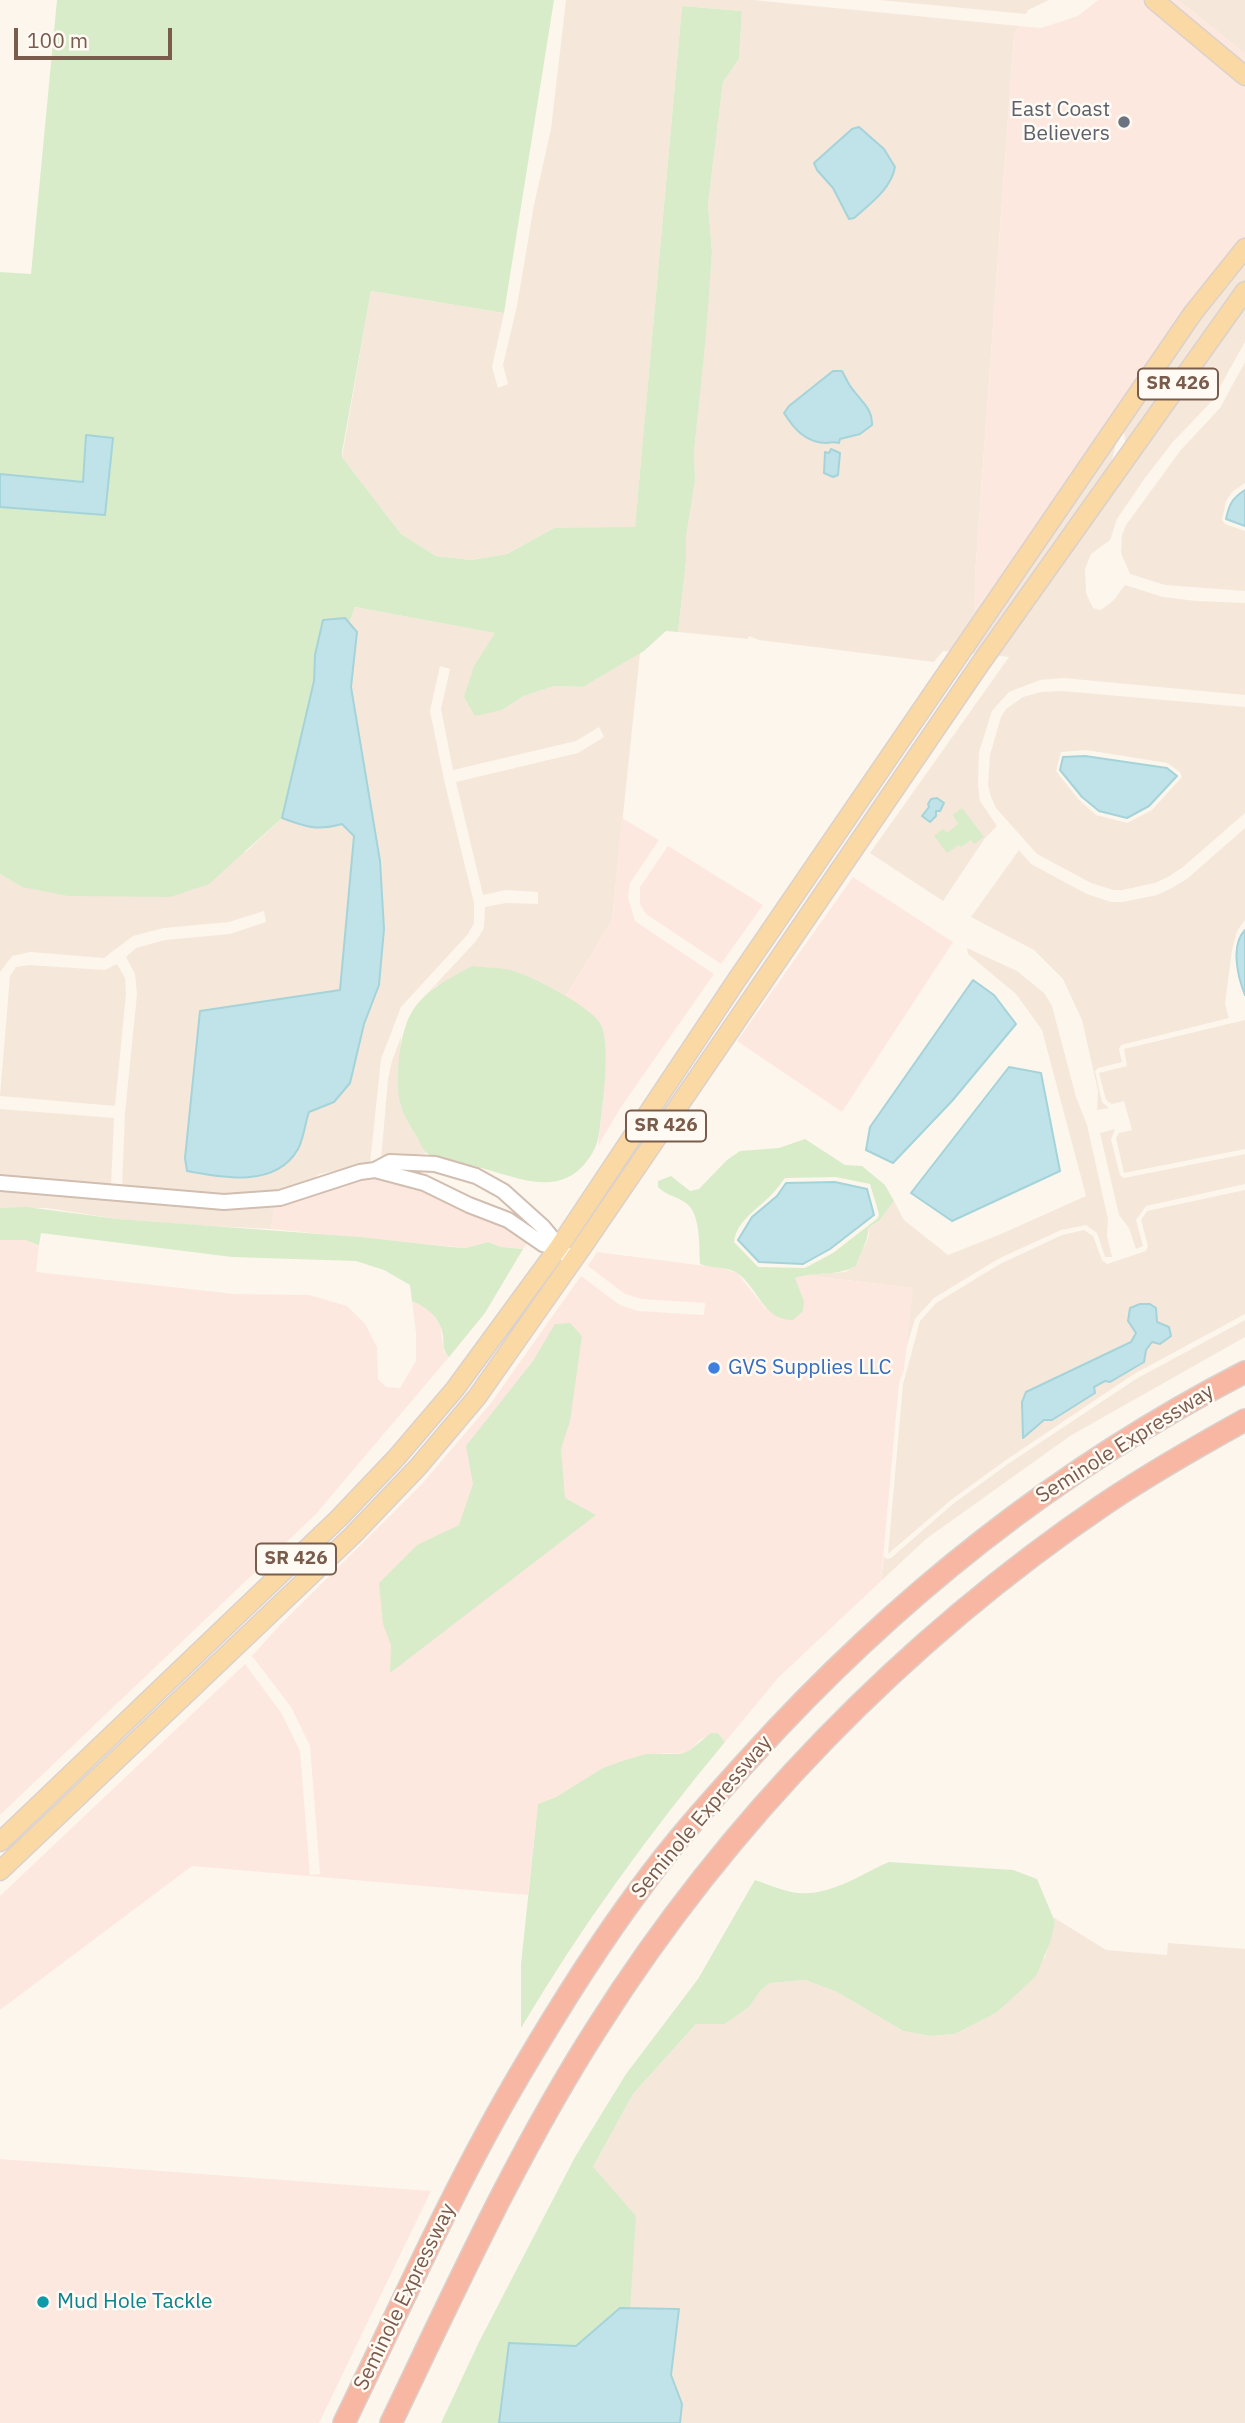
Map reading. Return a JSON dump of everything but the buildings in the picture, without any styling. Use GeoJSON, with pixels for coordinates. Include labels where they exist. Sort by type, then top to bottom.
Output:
{"type":"FeatureCollection","features":[{"type":"Feature","properties":{"kind":"highway","name":"Seminole Expressway"},"geometry":{"type":"LineString","coordinates":[[344,2423],[460,2183],[519,2076],[578,1980],[639,1889],[701,1812],[848,1655],[925,1586],[993,1531],[1060,1482],[1148,1425],[1245,1372]]}},
{"type":"Feature","properties":{"kind":"highway","name":"Seminole Expressway"},"geometry":{"type":"LineString","coordinates":[[391,2423],[500,2200],[551,2104],[651,1948],[713,1865],[821,1744],[947,1624],[1105,1504],[1245,1420]]}},
{"type":"Feature","properties":{"kind":"main road"},"geometry":{"type":"LineString","coordinates":[[1154,0],[1245,76]]}},
{"type":"Feature","properties":{"kind":"main road","name":"SR 426"},"geometry":{"type":"LineString","coordinates":[[0,1842],[368,1489],[455,1389],[559,1247],[736,981],[1200,303],[1245,248]]}},
{"type":"Feature","properties":{"kind":"main road","name":"SR 426"},"geometry":{"type":"LineString","coordinates":[[0,1871],[353,1535],[418,1467],[477,1397],[980,664],[1245,291]]}},
{"type":"Feature","properties":{"kind":"main road"},"geometry":{"type":"LineString","coordinates":[[1112,478],[1121,449],[1117,423]]}},
{"type":"Feature","properties":{"kind":"street"},"geometry":{"type":"LineString","coordinates":[[0,1183],[242,1202],[280,1198],[360,1172],[375,1170],[390,1162],[435,1164],[476,1176],[503,1191],[543,1227],[572,1262]]}},
{"type":"Feature","properties":{"kind":"street"},"geometry":{"type":"LineString","coordinates":[[375,1170],[424,1183],[508,1220],[543,1244],[559,1247]]}},
{"type":"Feature","properties":{"kind":"shaded area"},"geometry":{"type":"Polygon","coordinates":[[[566,0],[753,0],[1019,26],[1014,35],[975,576],[975,610],[1022,553],[954,652],[943,651],[934,662],[759,640],[749,636],[748,639],[678,632],[686,562],[685,535],[695,481],[694,452],[712,252],[708,204],[723,82],[739,59],[742,11],[682,6],[635,528],[554,528],[507,554],[471,560],[436,556],[401,534],[342,457],[371,291],[504,313],[492,367],[498,388],[508,384],[503,365],[551,129],[566,0]]]}},
{"type":"Feature","properties":{"kind":"shaded area"},"geometry":{"type":"Polygon","coordinates":[[[879,0],[1049,0],[1028,10],[1026,14],[879,0]]]}},
{"type":"Feature","properties":{"kind":"shaded area"},"geometry":{"type":"Polygon","coordinates":[[[1098,0],[1145,0],[1245,85],[1245,240],[1022,553],[974,611],[1014,35],[1019,26],[1041,28],[1078,16],[1098,0]]]}},
{"type":"Feature","properties":{"kind":"shaded area"},"geometry":{"type":"Polygon","coordinates":[[[1163,0],[1178,0],[1245,54],[1245,68],[1163,0]]]}},
{"type":"Feature","properties":{"kind":"shaded area"},"geometry":{"type":"Polygon","coordinates":[[[1178,0],[1245,0],[1245,54],[1188,8],[1178,0]]]}},
{"type":"Feature","properties":{"kind":"shaded area"},"geometry":{"type":"Polygon","coordinates":[[[1245,257],[1245,282],[1126,449],[1123,424],[1197,317],[1245,257]]]}},
{"type":"Feature","properties":{"kind":"shaded area"},"geometry":{"type":"Polygon","coordinates":[[[1245,300],[1245,342],[1212,401],[1172,443],[1145,478],[1117,519],[1110,540],[1091,554],[1085,569],[1086,593],[1093,608],[1101,610],[1114,600],[1125,585],[1163,597],[1245,603],[1245,695],[1063,678],[1040,680],[1009,692],[992,711],[979,752],[980,801],[997,826],[985,838],[943,901],[870,853],[1009,657],[993,655],[1245,300]]]}},
{"type":"Feature","properties":{"kind":"shaded area"},"geometry":{"type":"Polygon","coordinates":[[[1245,362],[1245,483],[1232,492],[1226,501],[1222,520],[1225,524],[1245,531],[1245,591],[1165,585],[1130,574],[1121,553],[1122,535],[1126,525],[1180,451],[1220,408],[1245,362]]]}},
{"type":"Feature","properties":{"kind":"shaded area"},"geometry":{"type":"Polygon","coordinates":[[[1116,438],[1108,475],[980,654],[967,653],[1116,438]]]}},
{"type":"Feature","properties":{"kind":"shaded area"},"geometry":{"type":"Polygon","coordinates":[[[355,607],[496,633],[474,666],[502,710],[524,696],[554,686],[583,687],[640,653],[612,921],[566,996],[541,983],[437,985],[421,1000],[476,941],[484,928],[485,907],[506,903],[538,904],[538,892],[506,890],[483,895],[456,782],[578,753],[604,737],[599,727],[576,741],[453,770],[441,709],[450,669],[440,666],[430,711],[474,903],[474,923],[468,934],[401,1007],[381,1059],[370,1164],[319,1174],[307,1184],[282,1191],[224,1196],[122,1188],[125,1113],[137,994],[135,974],[126,957],[136,948],[165,940],[230,934],[266,922],[264,911],[229,922],[164,928],[133,936],[104,958],[30,952],[12,956],[0,972],[0,874],[22,887],[246,852],[282,818],[306,827],[342,824],[354,836],[340,991],[217,1008],[218,1177],[255,1178],[282,1167],[298,1149],[309,1112],[334,1102],[350,1083],[364,1024],[379,985],[384,928],[380,861],[351,687],[357,632],[349,623],[355,607]]]}},
{"type":"Feature","properties":{"kind":"shaded area"},"geometry":{"type":"Polygon","coordinates":[[[1062,691],[1245,707],[1245,813],[1168,877],[1155,883],[1122,890],[1091,883],[1037,854],[996,808],[988,785],[990,755],[1001,717],[1006,709],[1023,697],[1041,692],[1062,691]],[[1086,750],[1061,752],[1056,771],[1079,800],[1096,815],[1127,823],[1152,810],[1182,777],[1180,772],[1167,763],[1086,750]]]}},
{"type":"Feature","properties":{"kind":"shaded area"},"geometry":{"type":"Polygon","coordinates":[[[622,818],[659,840],[630,883],[628,898],[635,921],[714,974],[621,1107],[598,1146],[603,1100],[566,996],[612,921],[622,818]]]}},
{"type":"Feature","properties":{"kind":"shaded area"},"geometry":{"type":"Polygon","coordinates":[[[1245,828],[1245,920],[1237,931],[1232,950],[1225,1004],[1229,1018],[1121,1045],[1119,1049],[1122,1062],[1095,1071],[1102,1102],[1109,1108],[1097,1110],[1098,1091],[1082,1020],[1063,979],[1034,950],[971,917],[1019,850],[1031,864],[1087,894],[1111,902],[1123,902],[1157,895],[1172,888],[1188,878],[1245,828]]]}},
{"type":"Feature","properties":{"kind":"shaded area"},"geometry":{"type":"Polygon","coordinates":[[[668,846],[763,905],[721,964],[646,914],[640,904],[640,887],[668,846]]]}},
{"type":"Feature","properties":{"kind":"shaded area"},"geometry":{"type":"Polygon","coordinates":[[[853,877],[953,942],[842,1112],[737,1041],[853,877]]]}},
{"type":"Feature","properties":{"kind":"shaded area"},"geometry":{"type":"Polygon","coordinates":[[[967,948],[1017,971],[1044,993],[1052,1006],[1076,1097],[1087,1125],[1108,1219],[1107,1236],[1112,1257],[1105,1257],[1097,1233],[1086,1225],[1061,1230],[998,1259],[934,1298],[915,1319],[906,1349],[912,1288],[802,1275],[845,1272],[856,1266],[858,1255],[869,1235],[868,1228],[879,1221],[894,1201],[904,1220],[948,1255],[1086,1196],[1042,1030],[1016,994],[968,954],[967,948]]]}},
{"type":"Feature","properties":{"kind":"shaded area"},"geometry":{"type":"Polygon","coordinates":[[[117,964],[125,978],[126,994],[115,1106],[0,1096],[10,976],[16,967],[29,965],[105,970],[117,964]]]}},
{"type":"Feature","properties":{"kind":"shaded area"},"geometry":{"type":"Polygon","coordinates":[[[1245,1020],[1245,1149],[1124,1173],[1116,1138],[1119,1133],[1132,1130],[1124,1101],[1112,1104],[1106,1100],[1099,1073],[1127,1066],[1124,1049],[1245,1020]]]}},
{"type":"Feature","properties":{"kind":"shaded area"},"geometry":{"type":"Polygon","coordinates":[[[401,1037],[400,1104],[427,1153],[381,1160],[388,1079],[401,1037]]]}},
{"type":"Feature","properties":{"kind":"shaded area"},"geometry":{"type":"Polygon","coordinates":[[[0,1109],[114,1118],[111,1187],[0,1177],[0,1109]]]}},
{"type":"Feature","properties":{"kind":"shaded area"},"geometry":{"type":"Polygon","coordinates":[[[1115,1129],[1111,1140],[1120,1175],[1124,1178],[1245,1154],[1245,1184],[1146,1206],[1136,1220],[1143,1246],[1136,1249],[1129,1228],[1119,1215],[1100,1133],[1115,1129]]]}},
{"type":"Feature","properties":{"kind":"shaded area"},"geometry":{"type":"Polygon","coordinates":[[[375,1176],[422,1189],[506,1225],[529,1241],[523,1249],[501,1247],[488,1242],[466,1248],[271,1229],[275,1205],[375,1176]]]}},
{"type":"Feature","properties":{"kind":"shaded area"},"geometry":{"type":"Polygon","coordinates":[[[0,1189],[223,1208],[275,1205],[271,1229],[193,1225],[118,1219],[46,1208],[0,1208],[0,1189]]]}},
{"type":"Feature","properties":{"kind":"shaded area"},"geometry":{"type":"Polygon","coordinates":[[[1245,1190],[1245,1314],[1134,1374],[1006,1460],[951,1500],[888,1554],[903,1384],[920,1321],[936,1303],[1000,1264],[1062,1235],[1084,1230],[1093,1236],[1102,1260],[1107,1264],[1146,1251],[1148,1246],[1141,1220],[1147,1211],[1245,1190]]]}},
{"type":"Feature","properties":{"kind":"shaded area"},"geometry":{"type":"Polygon","coordinates":[[[0,1240],[25,1240],[39,1245],[36,1272],[235,1294],[309,1295],[347,1306],[365,1324],[377,1347],[378,1379],[386,1387],[400,1388],[416,1361],[412,1301],[429,1310],[440,1324],[444,1352],[449,1357],[315,1515],[0,1815],[0,1240]]]}},
{"type":"Feature","properties":{"kind":"shaded area"},"geometry":{"type":"Polygon","coordinates":[[[597,1252],[721,1268],[737,1273],[766,1309],[795,1278],[802,1275],[913,1288],[904,1370],[899,1383],[881,1581],[778,1678],[725,1742],[718,1733],[701,1739],[690,1750],[681,1754],[664,1753],[601,1769],[556,1797],[538,1804],[528,1895],[192,1866],[0,2010],[0,1896],[245,1664],[282,1714],[300,1751],[310,1875],[320,1874],[310,1746],[291,1707],[252,1656],[421,1485],[491,1403],[581,1276],[620,1305],[638,1311],[704,1315],[705,1303],[641,1299],[625,1294],[588,1266],[597,1252]]]}},
{"type":"Feature","properties":{"kind":"shaded area"},"geometry":{"type":"Polygon","coordinates":[[[1245,1320],[1245,1337],[1070,1436],[926,1539],[881,1581],[884,1556],[886,1559],[891,1558],[953,1504],[1008,1464],[1136,1379],[1245,1320]]]}},
{"type":"Feature","properties":{"kind":"shaded area"},"geometry":{"type":"Polygon","coordinates":[[[1053,1917],[1106,1950],[1167,1955],[1168,1943],[1245,1949],[1245,2423],[623,2423],[593,2167],[633,2094],[696,2024],[725,2024],[749,2007],[761,1990],[770,1983],[805,1980],[837,1992],[903,2031],[930,2036],[955,2034],[996,2013],[1045,1957],[1055,1922],[1053,1917]]]}},
{"type":"Feature","properties":{"kind":"shaded area"},"geometry":{"type":"Polygon","coordinates":[[[0,2159],[431,2191],[319,2423],[0,2423],[0,2159]]]}},
{"type":"Feature","properties":{"kind":"green space"},"geometry":{"type":"Polygon","coordinates":[[[57,0],[554,0],[504,313],[371,291],[342,452],[342,457],[401,534],[436,556],[471,560],[507,554],[554,528],[635,527],[682,6],[742,11],[739,59],[723,82],[708,204],[712,252],[694,452],[695,481],[686,535],[686,562],[678,632],[666,631],[644,651],[583,687],[554,686],[524,696],[502,710],[475,716],[464,697],[474,666],[495,633],[355,607],[349,623],[345,618],[315,655],[314,681],[282,818],[209,884],[170,897],[68,896],[22,887],[0,874],[0,507],[105,515],[84,482],[0,474],[0,272],[31,274],[57,0]]]}},
{"type":"Feature","properties":{"kind":"green space"},"geometry":{"type":"Polygon","coordinates":[[[962,808],[984,837],[974,844],[971,840],[961,847],[959,845],[947,853],[934,836],[943,829],[947,833],[958,824],[953,815],[962,808]]]}},
{"type":"Feature","properties":{"kind":"green space"},"geometry":{"type":"Polygon","coordinates":[[[472,966],[523,974],[577,1003],[598,1020],[602,1027],[605,1076],[597,1141],[587,1161],[575,1173],[562,1180],[534,1182],[433,1157],[423,1149],[403,1112],[398,1069],[401,1042],[408,1019],[432,990],[472,966]]]}},
{"type":"Feature","properties":{"kind":"green space"},"geometry":{"type":"Polygon","coordinates":[[[805,1139],[845,1165],[862,1166],[885,1185],[894,1201],[879,1221],[868,1228],[856,1266],[841,1272],[795,1278],[804,1301],[803,1311],[793,1320],[774,1315],[737,1273],[700,1264],[698,1232],[692,1209],[684,1201],[658,1187],[658,1181],[671,1176],[690,1191],[699,1189],[727,1160],[740,1151],[779,1148],[805,1139]],[[836,1177],[785,1178],[739,1227],[734,1242],[758,1267],[805,1268],[833,1253],[878,1218],[870,1184],[836,1177]]]}},
{"type":"Feature","properties":{"kind":"green space"},"geometry":{"type":"Polygon","coordinates":[[[26,1207],[118,1219],[360,1237],[466,1248],[488,1242],[501,1247],[523,1249],[485,1313],[449,1357],[444,1350],[443,1335],[436,1319],[428,1310],[412,1301],[410,1285],[384,1270],[356,1261],[232,1257],[41,1233],[39,1245],[25,1240],[0,1240],[0,1208],[26,1207]]]}},
{"type":"Feature","properties":{"kind":"green space"},"geometry":{"type":"Polygon","coordinates":[[[570,1323],[582,1336],[570,1421],[561,1449],[565,1498],[596,1515],[390,1673],[391,1645],[383,1624],[379,1583],[417,1545],[459,1525],[473,1484],[466,1446],[533,1361],[555,1324],[570,1323]]]}},
{"type":"Feature","properties":{"kind":"green space"},"geometry":{"type":"Polygon","coordinates":[[[711,1733],[718,1733],[725,1742],[617,1881],[521,2028],[521,1964],[538,1804],[556,1797],[601,1769],[646,1754],[681,1754],[711,1733]]]}},
{"type":"Feature","properties":{"kind":"green space"},"geometry":{"type":"Polygon","coordinates":[[[889,1862],[1013,1870],[1037,1879],[1055,1922],[1051,1940],[1036,1976],[996,2013],[955,2034],[930,2036],[903,2031],[837,1992],[805,1980],[770,1983],[761,1990],[749,2007],[725,2024],[696,2024],[633,2094],[593,2167],[636,2216],[623,2423],[441,2423],[479,2342],[575,2157],[626,2074],[698,1979],[755,1880],[791,1892],[817,1892],[842,1884],[889,1862]]]}},
{"type":"Feature","properties":{"kind":"water"},"geometry":{"type":"Polygon","coordinates":[[[859,127],[884,149],[895,167],[893,175],[879,196],[854,218],[849,219],[833,188],[814,163],[852,129],[859,127]]]}},
{"type":"Feature","properties":{"kind":"water"},"geometry":{"type":"Polygon","coordinates":[[[833,371],[842,371],[869,411],[872,425],[860,434],[840,439],[839,443],[813,441],[801,434],[784,413],[833,371]]]}},
{"type":"Feature","properties":{"kind":"water"},"geometry":{"type":"Polygon","coordinates":[[[86,435],[113,438],[105,515],[0,507],[0,474],[83,482],[86,435]]]}},
{"type":"Feature","properties":{"kind":"water"},"geometry":{"type":"Polygon","coordinates":[[[831,449],[840,453],[838,475],[833,477],[824,473],[825,452],[829,453],[831,449]]]}},
{"type":"Feature","properties":{"kind":"water"},"geometry":{"type":"Polygon","coordinates":[[[1245,490],[1245,526],[1226,519],[1232,502],[1245,490]]]}},
{"type":"Feature","properties":{"kind":"water"},"geometry":{"type":"Polygon","coordinates":[[[345,618],[357,632],[351,687],[380,861],[384,929],[379,985],[364,1024],[350,1083],[334,1102],[309,1112],[300,1145],[288,1161],[276,1170],[248,1177],[216,1176],[187,1171],[185,1158],[200,1011],[340,990],[354,836],[342,824],[312,827],[282,818],[314,681],[315,655],[323,620],[345,618]]]}},
{"type":"Feature","properties":{"kind":"water"},"geometry":{"type":"Polygon","coordinates":[[[1085,756],[1167,768],[1177,776],[1149,806],[1127,818],[1099,811],[1082,797],[1060,770],[1063,757],[1085,756]]]}},
{"type":"Feature","properties":{"kind":"water"},"geometry":{"type":"Polygon","coordinates":[[[937,798],[944,803],[930,822],[922,816],[931,799],[937,798]]]}},
{"type":"Feature","properties":{"kind":"water"},"geometry":{"type":"Polygon","coordinates":[[[1245,930],[1245,995],[1238,971],[1237,953],[1240,936],[1245,930]]]}},
{"type":"Feature","properties":{"kind":"water"},"geometry":{"type":"Polygon","coordinates":[[[973,980],[994,995],[1016,1024],[952,1101],[893,1163],[866,1150],[870,1127],[973,980]]]}},
{"type":"Feature","properties":{"kind":"water"},"geometry":{"type":"Polygon","coordinates":[[[1009,1067],[1041,1073],[1060,1171],[952,1221],[911,1193],[1009,1067]]]}},
{"type":"Feature","properties":{"kind":"water"},"geometry":{"type":"Polygon","coordinates":[[[835,1182],[867,1189],[874,1215],[830,1249],[803,1264],[759,1262],[738,1240],[752,1217],[777,1196],[786,1183],[835,1182]]]}},
{"type":"Feature","properties":{"kind":"water"},"geometry":{"type":"Polygon","coordinates":[[[1150,1304],[1156,1308],[1157,1322],[1169,1327],[1171,1336],[1160,1344],[1152,1342],[1146,1350],[1144,1362],[1110,1382],[1105,1381],[1094,1387],[1095,1393],[1052,1420],[1044,1420],[1023,1438],[1022,1402],[1026,1392],[1131,1342],[1136,1333],[1128,1321],[1130,1308],[1150,1304]]]}},
{"type":"Feature","properties":{"kind":"water"},"geometry":{"type":"Polygon","coordinates":[[[620,2308],[679,2309],[671,2375],[682,2404],[680,2423],[499,2423],[509,2343],[576,2346],[620,2308]]]}},
{"type":"Feature","properties":{"kind":"place","name":"East Coast Believers"},"geometry":{"type":"Point","coordinates":[1124,122]}},
{"type":"Feature","properties":{"kind":"place","name":"GVS Supplies LLC"},"geometry":{"type":"Point","coordinates":[714,1368]}},
{"type":"Feature","properties":{"kind":"place","name":"Mud Hole Tackle"},"geometry":{"type":"Point","coordinates":[43,2302]}}]}
